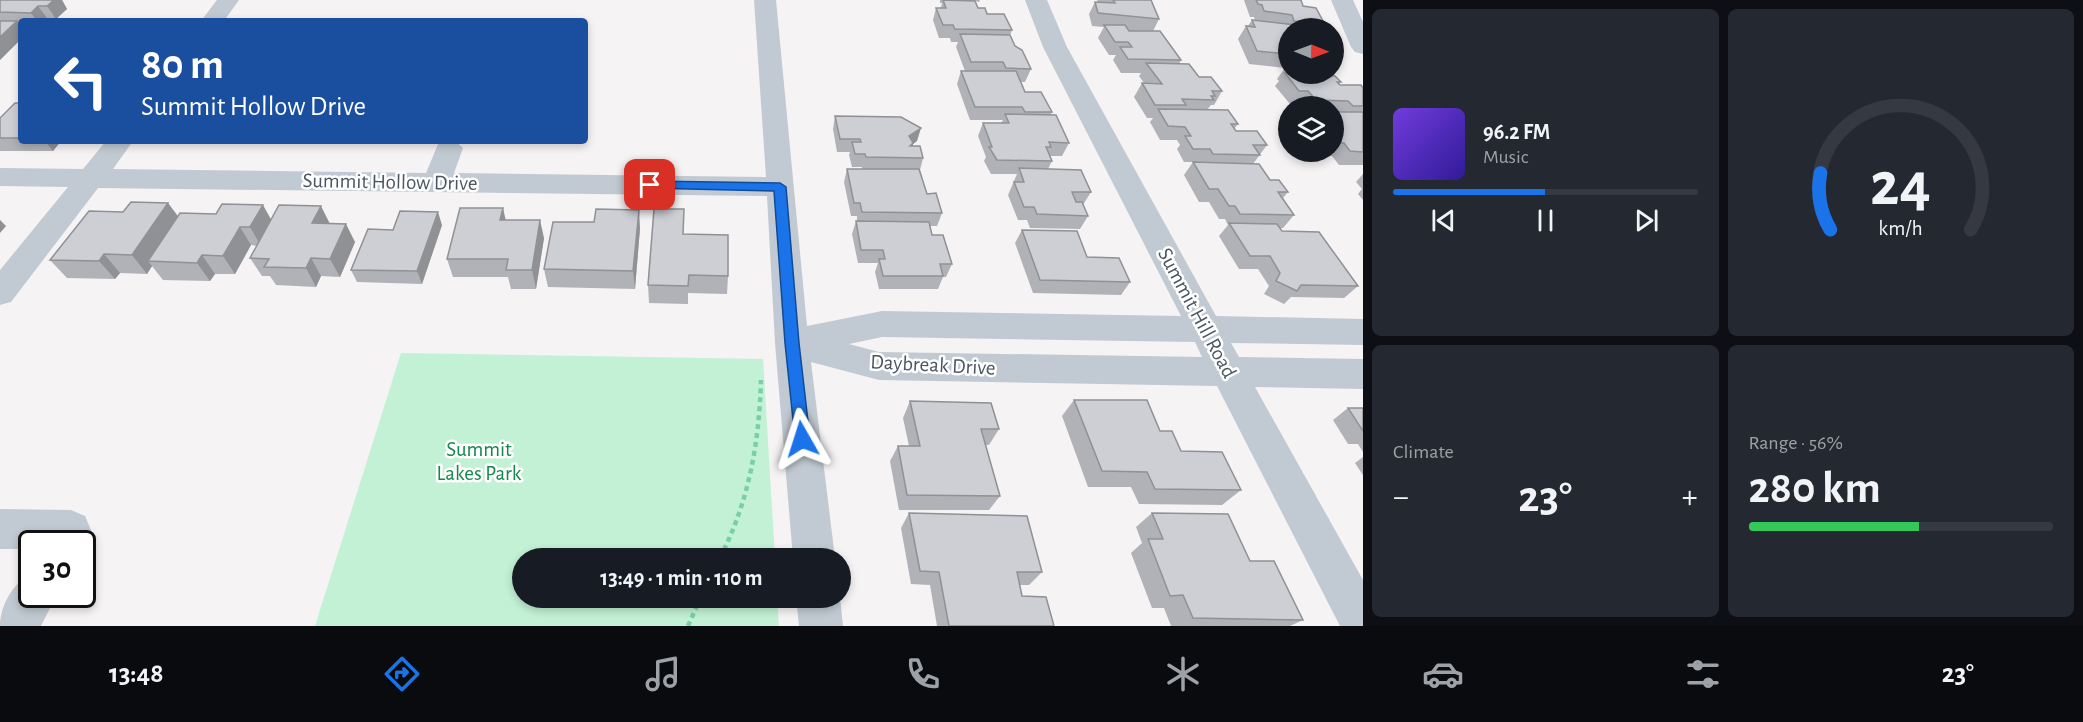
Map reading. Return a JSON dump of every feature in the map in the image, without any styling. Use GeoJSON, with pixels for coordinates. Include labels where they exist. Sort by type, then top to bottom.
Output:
{"type":"FeatureCollection","features":[{"type":"Feature","properties":{"kind":"street"},"geometry":{"type":"LineString","coordinates":[[214,18],[228,0]]}},
{"type":"Feature","properties":{"kind":"street"},"geometry":{"type":"LineString","coordinates":[[765,0],[777,123],[792,343],[813,548]]}},
{"type":"Feature","properties":{"kind":"street","name":"Summit Hill Road"},"geometry":{"type":"LineString","coordinates":[[1036,0],[1055,47],[1363,624]]}},
{"type":"Feature","properties":{"kind":"street"},"geometry":{"type":"LineString","coordinates":[[1342,0],[1363,47]]}},
{"type":"Feature","properties":{"kind":"street"},"geometry":{"type":"LineString","coordinates":[[0,293],[118,144]]}},
{"type":"Feature","properties":{"kind":"street"},"geometry":{"type":"LineString","coordinates":[[437,183],[449,148]]}},
{"type":"Feature","properties":{"kind":"street","name":"Summit Hollow Drive"},"geometry":{"type":"LineString","coordinates":[[0,177],[780,187]]}},
{"type":"Feature","properties":{"kind":"street","name":"Daybreak Drive"},"geometry":{"type":"LineString","coordinates":[[792,343],[882,324],[1363,332]]}},
{"type":"Feature","properties":{"kind":"street","name":"Daybreak Drive"},"geometry":{"type":"LineString","coordinates":[[792,343],[879,366],[1363,375]]}},
{"type":"Feature","properties":{"kind":"street"},"geometry":{"type":"LineString","coordinates":[[0,529],[71,530]]}},
{"type":"Feature","properties":{"kind":"street"},"geometry":{"type":"LineString","coordinates":[[17,626],[27,608]]}},
{"type":"Feature","properties":{"kind":"street"},"geometry":{"type":"LineString","coordinates":[[819,608],[820,626]]}},
{"type":"Feature","properties":{"kind":"path"},"geometry":{"type":"LineString","coordinates":[[725,548],[738,520],[748,479],[761,406],[761,373]]}},
{"type":"Feature","properties":{"kind":"path"},"geometry":{"type":"LineString","coordinates":[[688,626],[696,608]]}},
{"type":"Feature","properties":{"kind":"green space","name":"Summit Lakes Park"},"geometry":{"type":"Polygon","coordinates":[[[401,353],[763,359],[774,548],[512,548],[512,608],[778,608],[779,626],[315,626],[401,353]]]}},
{"type":"Feature","properties":{"kind":"building"},"geometry":{"type":"Polygon","coordinates":[[[0,0],[54,0],[47,6],[38,6],[31,13],[0,12],[0,0]]]}},
{"type":"Feature","properties":{"kind":"building"},"geometry":{"type":"Polygon","coordinates":[[[943,0],[975,1],[978,8],[985,8],[987,14],[1004,14],[1012,30],[955,29],[953,25],[943,25],[936,8],[946,8],[943,0]]]}},
{"type":"Feature","properties":{"kind":"building"},"geometry":{"type":"Polygon","coordinates":[[[1113,0],[1151,0],[1159,19],[1098,13],[1095,2],[1115,3],[1113,0]]]}},
{"type":"Feature","properties":{"kind":"building"},"geometry":{"type":"Polygon","coordinates":[[[1256,0],[1301,0],[1303,6],[1316,8],[1321,18],[1293,18],[1292,15],[1264,11],[1262,5],[1256,0]]]}},
{"type":"Feature","properties":{"kind":"building"},"geometry":{"type":"Polygon","coordinates":[[[1252,20],[1278,23],[1278,53],[1257,51],[1246,26],[1255,27],[1252,20]]]}},
{"type":"Feature","properties":{"kind":"building"},"geometry":{"type":"Polygon","coordinates":[[[0,21],[17,21],[0,37],[0,21]]]}},
{"type":"Feature","properties":{"kind":"building"},"geometry":{"type":"Polygon","coordinates":[[[1104,25],[1125,25],[1129,31],[1160,31],[1181,60],[1128,59],[1120,47],[1132,47],[1128,42],[1115,42],[1104,25]]]}},
{"type":"Feature","properties":{"kind":"building"},"geometry":{"type":"Polygon","coordinates":[[[960,34],[1010,35],[1015,46],[1022,50],[1031,69],[1006,68],[1003,62],[971,62],[960,34]]]}},
{"type":"Feature","properties":{"kind":"building"},"geometry":{"type":"Polygon","coordinates":[[[1146,63],[1189,64],[1199,77],[1211,77],[1222,91],[1212,91],[1215,96],[1211,96],[1214,100],[1182,99],[1186,105],[1155,105],[1142,83],[1162,84],[1146,63]]]}},
{"type":"Feature","properties":{"kind":"building"},"geometry":{"type":"Polygon","coordinates":[[[961,71],[1016,71],[1025,92],[1041,92],[1052,112],[1025,112],[1022,107],[975,107],[961,71]]]}},
{"type":"Feature","properties":{"kind":"building"},"geometry":{"type":"Polygon","coordinates":[[[1294,84],[1361,85],[1363,106],[1353,106],[1348,101],[1344,101],[1344,96],[1312,96],[1308,91],[1299,91],[1294,84]]]}},
{"type":"Feature","properties":{"kind":"building"},"geometry":{"type":"Polygon","coordinates":[[[15,103],[18,103],[18,138],[0,138],[0,118],[15,103]]]}},
{"type":"Feature","properties":{"kind":"building"},"geometry":{"type":"Polygon","coordinates":[[[1158,109],[1228,110],[1238,124],[1231,124],[1236,131],[1257,131],[1267,145],[1253,145],[1260,155],[1213,154],[1210,149],[1193,149],[1185,136],[1191,136],[1185,127],[1168,126],[1158,109]]]}},
{"type":"Feature","properties":{"kind":"building"},"geometry":{"type":"Polygon","coordinates":[[[1344,112],[1363,112],[1363,152],[1350,151],[1344,143],[1344,112]]]}},
{"type":"Feature","properties":{"kind":"building"},"geometry":{"type":"Polygon","coordinates":[[[1005,114],[1056,115],[1069,143],[1049,142],[1051,147],[1046,147],[1052,161],[997,160],[989,147],[992,147],[983,123],[1009,123],[1005,114]]]}},
{"type":"Feature","properties":{"kind":"building"},"geometry":{"type":"Polygon","coordinates":[[[835,116],[901,117],[921,128],[909,136],[913,143],[910,146],[920,146],[923,158],[866,157],[865,154],[855,154],[852,142],[861,142],[860,139],[840,139],[835,116]]]}},
{"type":"Feature","properties":{"kind":"building"},"geometry":{"type":"Polygon","coordinates":[[[1193,162],[1259,164],[1270,180],[1279,180],[1288,192],[1278,192],[1294,215],[1240,214],[1235,206],[1229,206],[1218,189],[1209,189],[1193,162]]]}},
{"type":"Feature","properties":{"kind":"building"},"geometry":{"type":"Polygon","coordinates":[[[1019,168],[1081,170],[1091,192],[1072,192],[1076,202],[1082,202],[1088,216],[1037,214],[1034,207],[1024,207],[1014,182],[1024,182],[1019,168]]]}},
{"type":"Feature","properties":{"kind":"building"},"geometry":{"type":"Polygon","coordinates":[[[847,169],[919,169],[927,194],[936,193],[942,213],[862,212],[860,203],[854,203],[847,169]]]}},
{"type":"Feature","properties":{"kind":"building"},"geometry":{"type":"Polygon","coordinates":[[[131,202],[168,203],[132,255],[104,254],[99,261],[50,260],[89,211],[123,212],[131,202]]]}},
{"type":"Feature","properties":{"kind":"building"},"geometry":{"type":"Polygon","coordinates":[[[222,204],[263,205],[250,227],[240,227],[223,256],[202,255],[197,263],[148,261],[180,213],[216,214],[222,204]]]}},
{"type":"Feature","properties":{"kind":"building"},"geometry":{"type":"Polygon","coordinates":[[[279,205],[321,206],[312,223],[346,224],[330,259],[311,258],[306,268],[264,267],[269,259],[250,258],[279,205]]]}},
{"type":"Feature","properties":{"kind":"building"},"geometry":{"type":"Polygon","coordinates":[[[460,208],[503,208],[500,220],[540,220],[532,270],[506,270],[508,259],[447,259],[460,208]]]}},
{"type":"Feature","properties":{"kind":"building"},"geometry":{"type":"Polygon","coordinates":[[[596,209],[639,210],[633,271],[544,269],[553,222],[594,222],[596,209]]]}},
{"type":"Feature","properties":{"kind":"building"},"geometry":{"type":"Polygon","coordinates":[[[654,209],[684,209],[683,234],[728,235],[728,276],[689,275],[688,286],[648,285],[654,209]]]}},
{"type":"Feature","properties":{"kind":"building"},"geometry":{"type":"Polygon","coordinates":[[[400,211],[438,212],[417,271],[351,270],[368,229],[393,230],[400,211]]]}},
{"type":"Feature","properties":{"kind":"building"},"geometry":{"type":"Polygon","coordinates":[[[856,221],[929,222],[932,235],[943,235],[952,264],[940,264],[943,276],[883,276],[879,259],[885,259],[883,250],[861,250],[856,221]]]}},
{"type":"Feature","properties":{"kind":"building"},"geometry":{"type":"Polygon","coordinates":[[[1229,223],[1277,224],[1282,231],[1319,232],[1358,286],[1301,285],[1297,291],[1276,281],[1280,273],[1270,256],[1250,256],[1229,223]]]}},
{"type":"Feature","properties":{"kind":"building"},"geometry":{"type":"Polygon","coordinates":[[[1022,230],[1077,231],[1087,257],[1119,258],[1130,282],[1040,280],[1022,230]]]}},
{"type":"Feature","properties":{"kind":"building"},"geometry":{"type":"Polygon","coordinates":[[[1074,400],[1147,400],[1160,431],[1172,431],[1181,451],[1222,452],[1241,490],[1155,489],[1147,472],[1102,471],[1074,400]]]}},
{"type":"Feature","properties":{"kind":"building"},"geometry":{"type":"Polygon","coordinates":[[[910,401],[991,403],[999,429],[981,429],[1000,496],[907,495],[898,446],[920,446],[910,401]]]}},
{"type":"Feature","properties":{"kind":"building"},"geometry":{"type":"Polygon","coordinates":[[[1348,408],[1363,408],[1363,431],[1348,408]]]}},
{"type":"Feature","properties":{"kind":"building"},"geometry":{"type":"Polygon","coordinates":[[[909,513],[1027,516],[1042,572],[1017,572],[1022,596],[1046,597],[1054,626],[949,626],[939,572],[920,571],[909,513]]]}},
{"type":"Feature","properties":{"kind":"building"},"geometry":{"type":"Polygon","coordinates":[[[1152,513],[1228,514],[1250,561],[1274,561],[1303,620],[1193,618],[1183,595],[1170,596],[1148,539],[1163,539],[1152,513]]]}},
{"type":"Feature","properties":{"kind":"route"},"geometry":{"type":"LineString","coordinates":[[650,185],[780,187],[802,439]]}}]}
